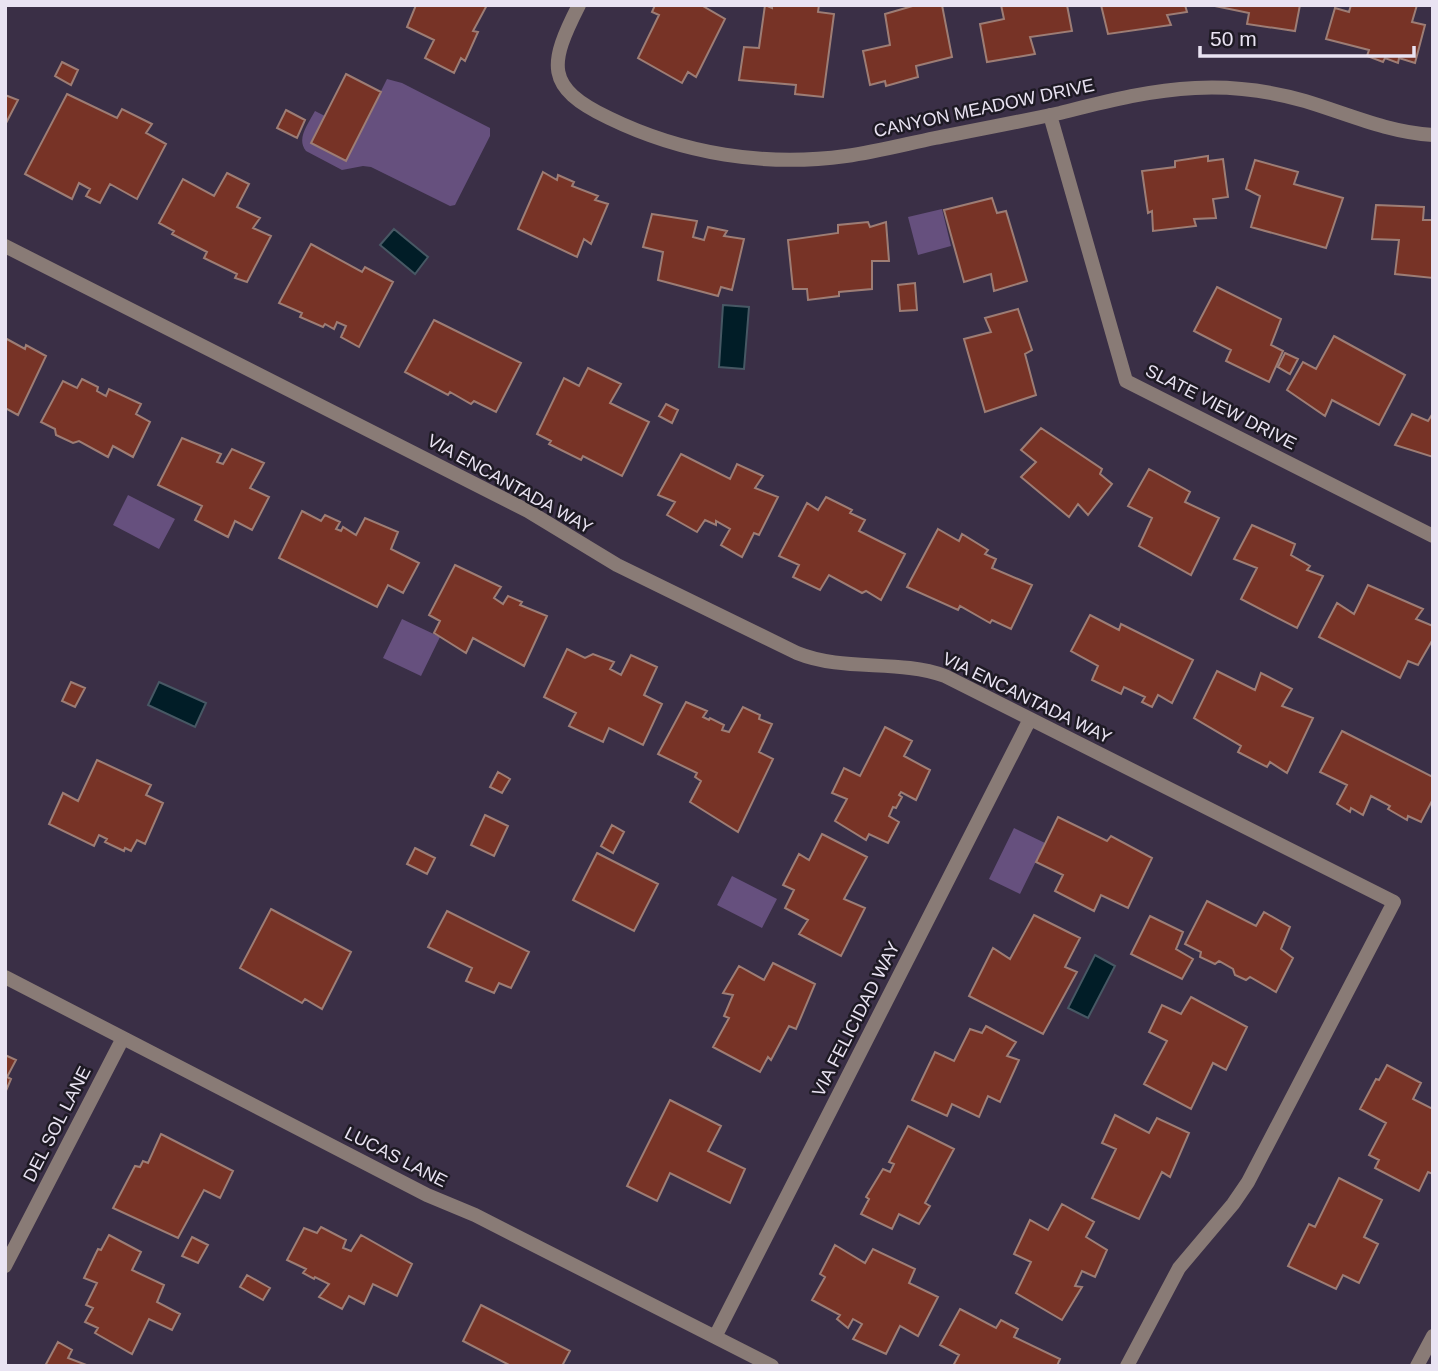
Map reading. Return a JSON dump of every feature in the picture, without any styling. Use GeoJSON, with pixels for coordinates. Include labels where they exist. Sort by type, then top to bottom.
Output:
{"type":"FeatureCollection","features":[{"type":"Feature","properties":{"kind":"street","name":"CANYON MEADOW DRIVE"},"geometry":{"type":"LineString","coordinates":[[579,5],[560,44],[557,66],[559,78],[578,101],[628,128],[726,156],[766,160],[849,156],[1156,92],[1224,87],[1279,94],[1391,129],[1433,135]]}},
{"type":"Feature","properties":{"kind":"street","name":"SLATE VIEW DRIVE"},"geometry":{"type":"LineString","coordinates":[[1051,115],[1126,381],[1433,536]]}},
{"type":"Feature","properties":{"kind":"street","name":"VIA ENCANTADA WAY"},"geometry":{"type":"LineString","coordinates":[[5,246],[528,512],[617,565],[797,653],[828,662],[930,671],[1394,902],[1248,1182],[1179,1268],[1127,1366]]}},
{"type":"Feature","properties":{"kind":"street","name":"VIA FELICIDAD WAY"},"geometry":{"type":"LineString","coordinates":[[715,1337],[1031,719]]}},
{"type":"Feature","properties":{"kind":"street","name":"LUCAS LANE"},"geometry":{"type":"LineString","coordinates":[[5,977],[427,1195],[475,1215],[772,1366]]}},
{"type":"Feature","properties":{"kind":"street","name":"DEL SOL LANE"},"geometry":{"type":"LineString","coordinates":[[5,1266],[123,1038]]}},
{"type":"Feature","properties":{"kind":"street"},"geometry":{"type":"LineString","coordinates":[[1417,1366],[1433,1336]]}},
{"type":"Feature","properties":{"kind":"shaded area"},"geometry":{"type":"Polygon","coordinates":[[[387,79],[402,83],[490,128],[490,136],[455,205],[450,206],[371,167],[342,170],[306,151],[303,146],[304,131],[315,111],[325,116],[311,143],[346,161],[387,79]]]}},
{"type":"Feature","properties":{"kind":"shaded area"},"geometry":{"type":"Polygon","coordinates":[[[942,209],[951,246],[918,255],[908,217],[942,209]]]}},
{"type":"Feature","properties":{"kind":"shaded area"},"geometry":{"type":"Polygon","coordinates":[[[128,495],[175,519],[159,549],[113,525],[128,495]]]}},
{"type":"Feature","properties":{"kind":"shaded area"},"geometry":{"type":"Polygon","coordinates":[[[402,619],[440,637],[421,676],[383,658],[402,619]]]}},
{"type":"Feature","properties":{"kind":"shaded area"},"geometry":{"type":"Polygon","coordinates":[[[1014,828],[1045,843],[1020,894],[989,879],[1014,828]]]}},
{"type":"Feature","properties":{"kind":"shaded area"},"geometry":{"type":"Polygon","coordinates":[[[732,876],[777,899],[762,928],[717,905],[732,876]]]}},
{"type":"Feature","properties":{"kind":"water"},"geometry":{"type":"Polygon","coordinates":[[[394,229],[428,257],[415,274],[380,245],[394,229]]]}},
{"type":"Feature","properties":{"kind":"water"},"geometry":{"type":"Polygon","coordinates":[[[723,305],[749,307],[744,369],[719,367],[723,305]]]}},
{"type":"Feature","properties":{"kind":"water"},"geometry":{"type":"Polygon","coordinates":[[[159,682],[206,703],[195,727],[148,705],[159,682]]]}},
{"type":"Feature","properties":{"kind":"water"},"geometry":{"type":"Polygon","coordinates":[[[1095,955],[1115,966],[1088,1018],[1068,1008],[1095,955]]]}},
{"type":"Feature","properties":{"kind":"building"},"geometry":{"type":"Polygon","coordinates":[[[416,5],[487,5],[473,31],[478,32],[465,61],[461,58],[454,73],[425,58],[434,40],[407,27],[416,5]]]}},
{"type":"Feature","properties":{"kind":"building"},"geometry":{"type":"Polygon","coordinates":[[[655,5],[701,5],[725,19],[696,77],[688,72],[682,83],[638,58],[659,15],[652,12],[655,5]]]}},
{"type":"Feature","properties":{"kind":"building"},"geometry":{"type":"Polygon","coordinates":[[[765,5],[772,8],[772,5],[819,5],[818,12],[834,14],[823,97],[795,94],[796,85],[739,80],[744,47],[759,48],[765,5]]]}},
{"type":"Feature","properties":{"kind":"building"},"geometry":{"type":"Polygon","coordinates":[[[916,5],[942,5],[952,57],[916,66],[918,77],[886,86],[885,81],[870,85],[863,51],[890,45],[885,14],[916,5]]]}},
{"type":"Feature","properties":{"kind":"building"},"geometry":{"type":"Polygon","coordinates":[[[1001,5],[1067,5],[1072,31],[1030,37],[1035,54],[987,62],[980,24],[1004,19],[1001,5]]]}},
{"type":"Feature","properties":{"kind":"building"},"geometry":{"type":"Polygon","coordinates":[[[1101,5],[1185,5],[1187,12],[1167,15],[1171,25],[1108,34],[1101,5]]]}},
{"type":"Feature","properties":{"kind":"building"},"geometry":{"type":"Polygon","coordinates":[[[1210,5],[1300,5],[1295,31],[1247,24],[1249,13],[1210,5]]]}},
{"type":"Feature","properties":{"kind":"building"},"geometry":{"type":"Polygon","coordinates":[[[1351,5],[1417,5],[1412,22],[1425,25],[1415,63],[1399,58],[1398,63],[1385,58],[1383,62],[1367,56],[1369,50],[1326,39],[1335,8],[1349,12],[1351,5]]]}},
{"type":"Feature","properties":{"kind":"building"},"geometry":{"type":"Polygon","coordinates":[[[62,62],[78,70],[71,85],[55,76],[62,62]]]}},
{"type":"Feature","properties":{"kind":"building"},"geometry":{"type":"Polygon","coordinates":[[[346,74],[381,92],[346,161],[311,143],[346,74]]]}},
{"type":"Feature","properties":{"kind":"building"},"geometry":{"type":"Polygon","coordinates":[[[67,94],[117,118],[122,109],[152,124],[146,133],[166,144],[137,199],[110,184],[100,203],[86,196],[90,189],[79,183],[72,199],[25,174],[67,94]]]}},
{"type":"Feature","properties":{"kind":"building"},"geometry":{"type":"Polygon","coordinates":[[[5,95],[18,100],[5,125],[5,95]]]}},
{"type":"Feature","properties":{"kind":"building"},"geometry":{"type":"Polygon","coordinates":[[[286,110],[305,120],[297,138],[277,128],[286,110]]]}},
{"type":"Feature","properties":{"kind":"building"},"geometry":{"type":"Polygon","coordinates":[[[1208,156],[1208,161],[1223,159],[1228,197],[1213,199],[1216,218],[1194,219],[1196,226],[1153,231],[1152,211],[1148,213],[1142,171],[1175,167],[1175,161],[1208,156]]]}},
{"type":"Feature","properties":{"kind":"building"},"geometry":{"type":"Polygon","coordinates":[[[1255,160],[1298,172],[1294,184],[1343,198],[1326,248],[1251,227],[1260,196],[1246,189],[1255,160]]]}},
{"type":"Feature","properties":{"kind":"building"},"geometry":{"type":"Polygon","coordinates":[[[543,172],[557,180],[558,175],[574,182],[572,186],[598,196],[595,200],[608,204],[591,244],[584,239],[577,257],[518,229],[543,172]]]}},
{"type":"Feature","properties":{"kind":"building"},"geometry":{"type":"Polygon","coordinates":[[[227,173],[249,184],[237,207],[260,218],[253,228],[271,236],[247,282],[235,278],[237,274],[204,258],[207,252],[172,234],[174,231],[159,223],[183,179],[214,196],[227,173]]]}},
{"type":"Feature","properties":{"kind":"building"},"geometry":{"type":"Polygon","coordinates":[[[992,198],[997,213],[1006,211],[1027,281],[994,291],[991,274],[964,282],[944,210],[992,198]]]}},
{"type":"Feature","properties":{"kind":"building"},"geometry":{"type":"Polygon","coordinates":[[[1376,205],[1424,207],[1423,220],[1433,220],[1433,278],[1395,274],[1399,240],[1372,239],[1376,205]]]}},
{"type":"Feature","properties":{"kind":"building"},"geometry":{"type":"Polygon","coordinates":[[[652,214],[697,221],[693,237],[704,240],[708,227],[727,231],[724,236],[744,239],[732,290],[721,287],[718,296],[658,280],[663,252],[643,247],[652,214]]]}},
{"type":"Feature","properties":{"kind":"building"},"geometry":{"type":"Polygon","coordinates":[[[868,222],[870,227],[886,222],[889,261],[872,261],[872,289],[839,292],[839,296],[808,300],[807,289],[793,289],[788,240],[838,233],[838,225],[868,222]]]}},
{"type":"Feature","properties":{"kind":"building"},"geometry":{"type":"Polygon","coordinates":[[[311,244],[362,272],[365,267],[393,282],[359,347],[341,337],[346,326],[337,322],[334,329],[325,324],[323,327],[300,317],[302,313],[279,303],[311,244]]]}},
{"type":"Feature","properties":{"kind":"building"},"geometry":{"type":"Polygon","coordinates":[[[915,283],[917,310],[900,311],[898,285],[915,283]]]}},
{"type":"Feature","properties":{"kind":"building"},"geometry":{"type":"Polygon","coordinates":[[[1217,287],[1281,319],[1271,345],[1283,351],[1269,382],[1226,361],[1231,350],[1194,331],[1217,287]]]}},
{"type":"Feature","properties":{"kind":"building"},"geometry":{"type":"Polygon","coordinates":[[[1018,309],[1032,350],[1025,354],[1036,395],[985,412],[964,339],[991,332],[985,318],[1018,309]]]}},
{"type":"Feature","properties":{"kind":"building"},"geometry":{"type":"Polygon","coordinates":[[[434,320],[521,363],[496,412],[474,401],[471,404],[450,392],[448,395],[405,372],[434,320]]]}},
{"type":"Feature","properties":{"kind":"building"},"geometry":{"type":"Polygon","coordinates":[[[1334,336],[1405,375],[1379,425],[1332,400],[1325,416],[1287,390],[1303,362],[1316,369],[1334,336]]]}},
{"type":"Feature","properties":{"kind":"building"},"geometry":{"type":"Polygon","coordinates":[[[5,338],[46,356],[18,415],[5,408],[5,338]]]}},
{"type":"Feature","properties":{"kind":"building"},"geometry":{"type":"Polygon","coordinates":[[[1285,353],[1298,359],[1290,374],[1278,367],[1285,353]]]}},
{"type":"Feature","properties":{"kind":"building"},"geometry":{"type":"Polygon","coordinates":[[[588,368],[621,384],[610,403],[649,422],[622,476],[583,456],[581,460],[549,444],[551,441],[537,434],[564,378],[579,386],[588,368]]]}},
{"type":"Feature","properties":{"kind":"building"},"geometry":{"type":"Polygon","coordinates":[[[82,379],[98,387],[97,391],[106,396],[109,389],[141,404],[136,414],[150,422],[133,457],[113,446],[108,457],[79,441],[73,443],[56,435],[55,429],[41,422],[63,381],[77,388],[82,379]]]}},
{"type":"Feature","properties":{"kind":"building"},"geometry":{"type":"Polygon","coordinates":[[[666,404],[678,410],[672,423],[659,416],[666,404]]]}},
{"type":"Feature","properties":{"kind":"building"},"geometry":{"type":"Polygon","coordinates":[[[1433,413],[1433,457],[1395,445],[1412,414],[1428,421],[1433,413]]]}},
{"type":"Feature","properties":{"kind":"building"},"geometry":{"type":"Polygon","coordinates":[[[1041,428],[1102,469],[1100,474],[1112,484],[1088,515],[1078,504],[1069,517],[1021,477],[1036,462],[1021,450],[1041,428]]]}},
{"type":"Feature","properties":{"kind":"building"},"geometry":{"type":"Polygon","coordinates":[[[182,438],[221,454],[217,462],[223,464],[232,449],[264,463],[250,488],[269,497],[252,530],[235,521],[228,537],[195,520],[202,506],[158,485],[182,438]]]}},
{"type":"Feature","properties":{"kind":"building"},"geometry":{"type":"Polygon","coordinates":[[[681,454],[730,479],[737,464],[763,476],[755,488],[778,497],[759,535],[754,533],[742,557],[721,545],[730,529],[716,521],[716,525],[705,520],[697,532],[667,515],[675,502],[658,495],[681,454]]]}},
{"type":"Feature","properties":{"kind":"building"},"geometry":{"type":"Polygon","coordinates":[[[1149,469],[1190,492],[1185,502],[1219,518],[1191,575],[1139,546],[1152,518],[1128,506],[1149,469]]]}},
{"type":"Feature","properties":{"kind":"building"},"geometry":{"type":"Polygon","coordinates":[[[826,497],[865,520],[859,531],[905,554],[881,600],[829,575],[820,590],[793,577],[799,565],[779,556],[807,503],[818,510],[826,497]]]}},
{"type":"Feature","properties":{"kind":"building"},"geometry":{"type":"Polygon","coordinates":[[[302,511],[321,521],[325,515],[340,522],[336,529],[341,531],[343,527],[356,535],[365,518],[398,532],[391,549],[419,563],[403,593],[388,585],[377,607],[279,558],[302,511]]]}},
{"type":"Feature","properties":{"kind":"building"},"geometry":{"type":"Polygon","coordinates":[[[1252,525],[1295,544],[1291,555],[1310,566],[1307,570],[1323,576],[1297,628],[1241,599],[1257,568],[1234,559],[1252,525]]]}},
{"type":"Feature","properties":{"kind":"building"},"geometry":{"type":"Polygon","coordinates":[[[938,529],[959,541],[962,534],[988,550],[985,554],[996,559],[992,568],[1032,585],[1011,629],[992,620],[990,623],[960,606],[958,610],[907,587],[938,529]]]}},
{"type":"Feature","properties":{"kind":"building"},"geometry":{"type":"Polygon","coordinates":[[[455,565],[501,587],[494,598],[503,604],[508,596],[522,602],[520,605],[547,616],[524,666],[473,638],[466,653],[434,633],[440,621],[429,615],[455,565]]]}},
{"type":"Feature","properties":{"kind":"building"},"geometry":{"type":"Polygon","coordinates":[[[1368,585],[1423,609],[1416,619],[1433,626],[1433,639],[1418,665],[1408,661],[1400,678],[1319,637],[1337,603],[1354,614],[1368,585]]]}},
{"type":"Feature","properties":{"kind":"building"},"geometry":{"type":"Polygon","coordinates":[[[1090,615],[1119,630],[1121,624],[1193,660],[1172,703],[1158,695],[1152,707],[1142,702],[1145,697],[1124,687],[1121,694],[1092,680],[1098,666],[1071,651],[1090,615]]]}},
{"type":"Feature","properties":{"kind":"building"},"geometry":{"type":"Polygon","coordinates":[[[567,649],[585,658],[593,654],[614,662],[610,669],[621,675],[631,655],[657,667],[644,695],[662,704],[643,745],[609,728],[603,742],[569,726],[576,713],[544,697],[567,649]]]}},
{"type":"Feature","properties":{"kind":"building"},"geometry":{"type":"Polygon","coordinates":[[[1217,671],[1255,690],[1261,673],[1292,689],[1282,706],[1313,718],[1287,773],[1270,762],[1267,767],[1238,752],[1241,746],[1194,718],[1217,671]]]}},
{"type":"Feature","properties":{"kind":"building"},"geometry":{"type":"Polygon","coordinates":[[[71,682],[85,688],[75,707],[62,701],[71,682]]]}},
{"type":"Feature","properties":{"kind":"building"},"geometry":{"type":"Polygon","coordinates":[[[686,702],[707,711],[703,717],[724,725],[722,730],[729,732],[743,707],[760,715],[759,719],[772,724],[759,752],[773,759],[738,832],[690,802],[701,781],[695,777],[697,773],[658,754],[686,702]]]}},
{"type":"Feature","properties":{"kind":"building"},"geometry":{"type":"Polygon","coordinates":[[[885,727],[912,741],[904,756],[930,770],[916,800],[901,792],[899,795],[902,797],[889,816],[899,822],[888,843],[869,834],[866,840],[835,821],[847,799],[832,793],[844,768],[860,776],[885,727]]]}},
{"type":"Feature","properties":{"kind":"building"},"geometry":{"type":"Polygon","coordinates":[[[1342,731],[1433,777],[1433,799],[1421,822],[1408,816],[1407,820],[1388,809],[1390,806],[1371,796],[1363,815],[1351,808],[1350,812],[1337,804],[1347,785],[1320,772],[1342,731]]]}},
{"type":"Feature","properties":{"kind":"building"},"geometry":{"type":"Polygon","coordinates":[[[97,760],[151,785],[146,795],[163,803],[145,844],[137,840],[131,851],[125,848],[124,851],[105,842],[107,839],[99,835],[94,846],[49,824],[63,793],[78,801],[97,760]]]}},
{"type":"Feature","properties":{"kind":"building"},"geometry":{"type":"Polygon","coordinates":[[[498,772],[510,779],[502,793],[490,787],[498,772]]]}},
{"type":"Feature","properties":{"kind":"building"},"geometry":{"type":"Polygon","coordinates":[[[485,815],[508,826],[494,856],[471,845],[485,815]]]}},
{"type":"Feature","properties":{"kind":"building"},"geometry":{"type":"Polygon","coordinates":[[[1058,817],[1107,841],[1111,836],[1152,858],[1128,908],[1101,895],[1094,911],[1055,891],[1063,875],[1036,862],[1058,817]]]}},
{"type":"Feature","properties":{"kind":"building"},"geometry":{"type":"Polygon","coordinates":[[[612,825],[624,832],[613,853],[601,846],[612,825]]]}},
{"type":"Feature","properties":{"kind":"building"},"geometry":{"type":"Polygon","coordinates":[[[822,834],[867,857],[844,899],[865,908],[841,956],[799,934],[808,920],[785,908],[794,890],[783,885],[799,854],[809,860],[822,834]]]}},
{"type":"Feature","properties":{"kind":"building"},"geometry":{"type":"Polygon","coordinates":[[[415,848],[435,858],[427,874],[407,864],[415,848]]]}},
{"type":"Feature","properties":{"kind":"building"},"geometry":{"type":"Polygon","coordinates":[[[597,853],[658,884],[634,931],[573,900],[597,853]]]}},
{"type":"Feature","properties":{"kind":"building"},"geometry":{"type":"Polygon","coordinates":[[[1207,901],[1256,926],[1264,912],[1290,927],[1281,949],[1293,958],[1276,992],[1250,977],[1246,980],[1235,975],[1233,969],[1219,961],[1215,964],[1200,957],[1201,952],[1185,944],[1207,901]]]}},
{"type":"Feature","properties":{"kind":"building"},"geometry":{"type":"Polygon","coordinates":[[[271,909],[351,952],[322,1009],[305,999],[302,1003],[240,968],[271,909]]]}},
{"type":"Feature","properties":{"kind":"building"},"geometry":{"type":"Polygon","coordinates":[[[447,911],[529,952],[511,988],[499,983],[494,993],[466,981],[472,968],[428,947],[447,911]]]}},
{"type":"Feature","properties":{"kind":"building"},"geometry":{"type":"Polygon","coordinates":[[[1034,915],[1080,938],[1065,967],[1077,972],[1043,1034],[969,996],[993,948],[1010,959],[1034,915]]]}},
{"type":"Feature","properties":{"kind":"building"},"geometry":{"type":"Polygon","coordinates":[[[1150,916],[1183,932],[1176,949],[1193,959],[1182,979],[1131,954],[1150,916]]]}},
{"type":"Feature","properties":{"kind":"building"},"geometry":{"type":"Polygon","coordinates":[[[773,963],[815,984],[796,1029],[789,1026],[771,1060],[768,1057],[760,1072],[713,1047],[729,1018],[724,1016],[733,995],[723,993],[739,966],[764,980],[773,963]]]}},
{"type":"Feature","properties":{"kind":"building"},"geometry":{"type":"Polygon","coordinates":[[[1191,997],[1247,1027],[1226,1070],[1213,1063],[1191,1109],[1144,1084],[1167,1041],[1149,1032],[1162,1005],[1181,1014],[1191,997]]]}},
{"type":"Feature","properties":{"kind":"building"},"geometry":{"type":"Polygon","coordinates":[[[986,1026],[1016,1042],[1007,1056],[1019,1060],[1000,1102],[988,1096],[979,1117],[952,1104],[947,1116],[912,1100],[935,1052],[954,1061],[970,1029],[982,1033],[986,1026]]]}},
{"type":"Feature","properties":{"kind":"building"},"geometry":{"type":"Polygon","coordinates":[[[5,1055],[16,1060],[7,1077],[11,1079],[5,1093],[5,1055]]]}},
{"type":"Feature","properties":{"kind":"building"},"geometry":{"type":"Polygon","coordinates":[[[1387,1065],[1421,1083],[1413,1099],[1433,1109],[1433,1174],[1428,1172],[1419,1191],[1375,1168],[1379,1160],[1369,1155],[1386,1123],[1360,1109],[1387,1065]]]}},
{"type":"Feature","properties":{"kind":"building"},"geometry":{"type":"Polygon","coordinates":[[[670,1100],[721,1126],[708,1151],[745,1169],[730,1203],[670,1173],[657,1201],[627,1186],[670,1100]]]}},
{"type":"Feature","properties":{"kind":"building"},"geometry":{"type":"Polygon","coordinates":[[[1115,1115],[1149,1133],[1157,1118],[1189,1133],[1170,1177],[1162,1172],[1139,1219],[1092,1198],[1116,1149],[1102,1143],[1115,1115]]]}},
{"type":"Feature","properties":{"kind":"building"},"geometry":{"type":"Polygon","coordinates":[[[908,1126],[954,1149],[925,1203],[930,1206],[919,1224],[899,1214],[892,1229],[861,1214],[869,1199],[866,1197],[883,1169],[890,1172],[894,1164],[889,1162],[908,1126]]]}},
{"type":"Feature","properties":{"kind":"building"},"geometry":{"type":"Polygon","coordinates":[[[161,1134],[233,1171],[220,1198],[204,1190],[178,1238],[113,1208],[135,1166],[140,1167],[143,1161],[148,1163],[161,1134]]]}},
{"type":"Feature","properties":{"kind":"building"},"geometry":{"type":"Polygon","coordinates":[[[1339,1178],[1382,1200],[1364,1237],[1378,1244],[1359,1283],[1343,1275],[1336,1289],[1288,1266],[1309,1224],[1315,1227],[1339,1178]]]}},
{"type":"Feature","properties":{"kind":"building"},"geometry":{"type":"Polygon","coordinates":[[[1062,1204],[1094,1222],[1086,1237],[1107,1250],[1095,1277],[1082,1271],[1075,1286],[1082,1287],[1062,1320],[1016,1293],[1031,1262],[1014,1254],[1030,1220],[1048,1230],[1062,1204]]]}},
{"type":"Feature","properties":{"kind":"building"},"geometry":{"type":"Polygon","coordinates":[[[321,1227],[346,1240],[343,1248],[351,1251],[361,1235],[412,1264],[397,1296],[373,1284],[364,1304],[349,1296],[342,1309],[319,1297],[329,1284],[303,1273],[306,1269],[287,1260],[304,1228],[317,1233],[321,1227]]]}},
{"type":"Feature","properties":{"kind":"building"},"geometry":{"type":"Polygon","coordinates":[[[109,1235],[141,1252],[132,1270],[164,1285],[157,1302],[180,1314],[172,1330],[149,1319],[132,1354],[95,1333],[98,1328],[85,1322],[93,1308],[86,1305],[97,1283],[84,1278],[98,1249],[101,1250],[109,1235]]]}},
{"type":"Feature","properties":{"kind":"building"},"geometry":{"type":"Polygon","coordinates":[[[192,1237],[208,1245],[198,1263],[182,1256],[192,1237]]]}},
{"type":"Feature","properties":{"kind":"building"},"geometry":{"type":"Polygon","coordinates":[[[835,1245],[865,1263],[873,1249],[915,1269],[909,1283],[938,1297],[918,1336],[900,1326],[886,1354],[853,1339],[862,1324],[853,1319],[848,1328],[837,1319],[840,1315],[812,1300],[825,1277],[820,1274],[835,1245]]]}},
{"type":"Feature","properties":{"kind":"building"},"geometry":{"type":"Polygon","coordinates":[[[247,1275],[270,1288],[263,1300],[240,1287],[247,1275]]]}},
{"type":"Feature","properties":{"kind":"building"},"geometry":{"type":"Polygon","coordinates":[[[481,1305],[570,1351],[562,1366],[511,1366],[463,1341],[481,1305]]]}},
{"type":"Feature","properties":{"kind":"building"},"geometry":{"type":"Polygon","coordinates":[[[960,1309],[996,1328],[1001,1320],[1018,1329],[1014,1337],[1060,1359],[1057,1366],[953,1366],[959,1355],[940,1345],[960,1309]]]}},
{"type":"Feature","properties":{"kind":"building"},"geometry":{"type":"Polygon","coordinates":[[[58,1342],[72,1350],[68,1358],[89,1366],[45,1366],[58,1342]]]}}]}
